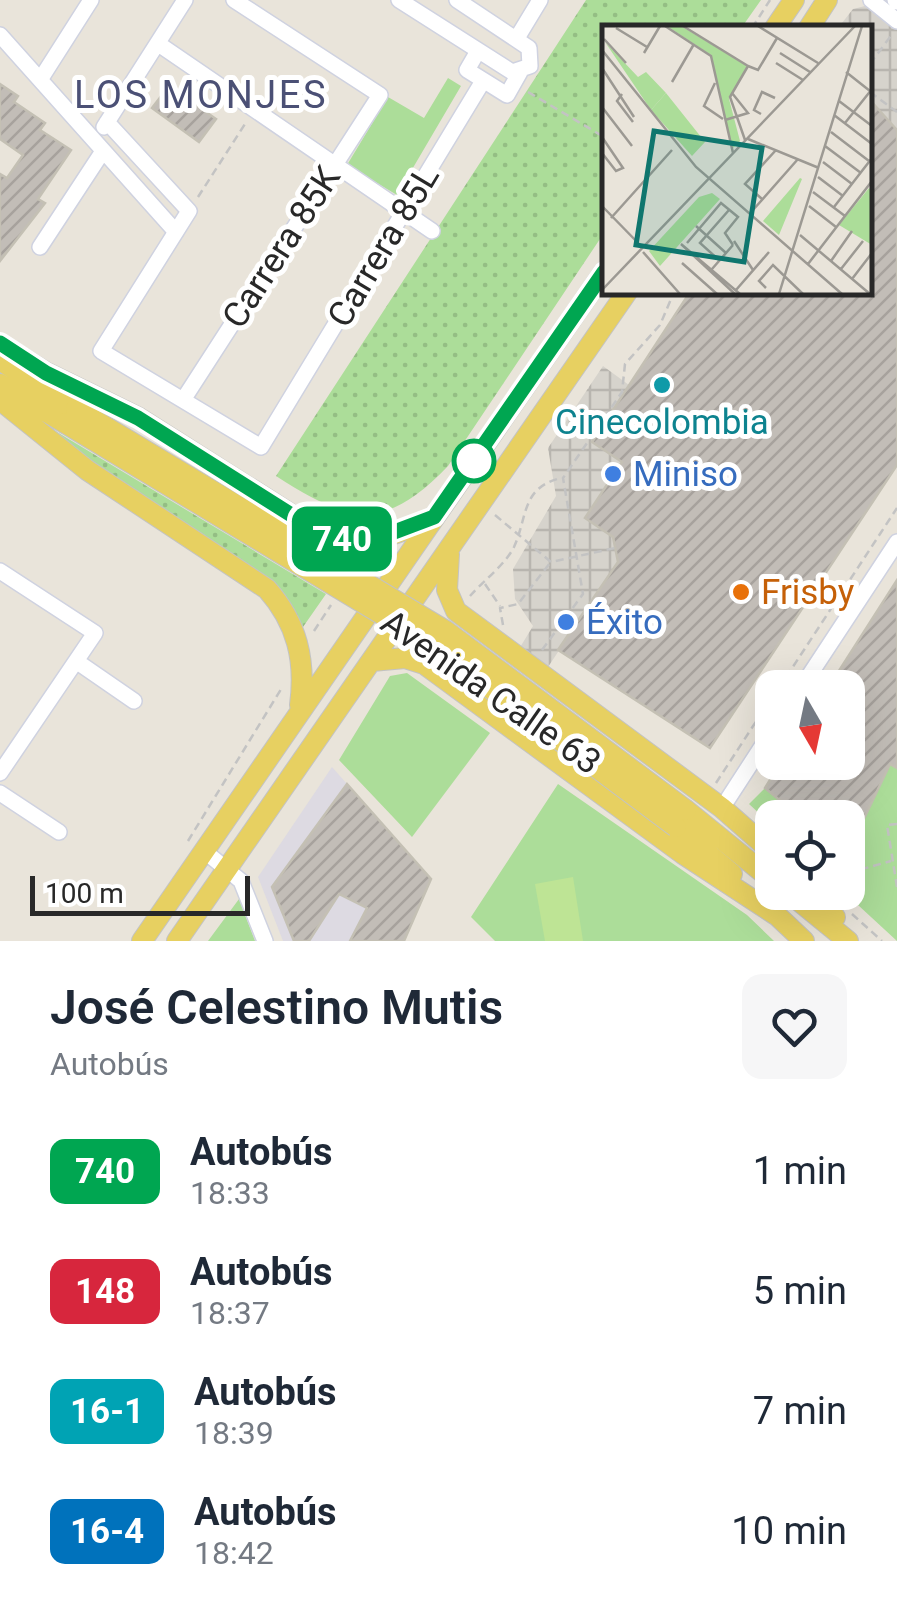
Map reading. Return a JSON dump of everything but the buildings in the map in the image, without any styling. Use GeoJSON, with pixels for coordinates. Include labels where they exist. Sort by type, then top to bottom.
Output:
{"type":"FeatureCollection","features":[{"type":"Feature","properties":{"kind":"main road"},"geometry":{"type":"LineString","coordinates":[[776,25],[794,0]]}},
{"type":"Feature","properties":{"kind":"main road"},"geometry":{"type":"LineString","coordinates":[[810,25],[828,0]]}},
{"type":"Feature","properties":{"kind":"main road"},"geometry":{"type":"LineString","coordinates":[[142,941],[193,849],[299,708],[602,275]]}},
{"type":"Feature","properties":{"kind":"main road"},"geometry":{"type":"LineString","coordinates":[[178,941],[626,295]]}},
{"type":"Feature","properties":{"kind":"main road"},"geometry":{"type":"LineString","coordinates":[[0,344],[46,373],[138,418],[322,534],[353,541],[373,540],[434,517]]}},
{"type":"Feature","properties":{"kind":"main road","name":"Avenida Calle 63"},"geometry":{"type":"LineString","coordinates":[[0,360],[70,416]]}},
{"type":"Feature","properties":{"kind":"main road","name":"Avenida Calle 63"},"geometry":{"type":"LineString","coordinates":[[0,384],[70,416],[446,631],[681,818],[755,868]]}},
{"type":"Feature","properties":{"kind":"main road"},"geometry":{"type":"LineString","coordinates":[[0,400],[87,470],[267,589],[286,614],[300,651],[299,708]]}},
{"type":"Feature","properties":{"kind":"main road"},"geometry":{"type":"LineString","coordinates":[[449,554],[448,590],[456,612],[722,808],[755,837]]}},
{"type":"Feature","properties":{"kind":"main road"},"geometry":{"type":"LineString","coordinates":[[372,661],[405,658],[424,664],[682,854],[776,914]]}},
{"type":"Feature","properties":{"kind":"main road","name":"Avenida Calle 63"},"geometry":{"type":"LineString","coordinates":[[681,818],[804,941]]}},
{"type":"Feature","properties":{"kind":"main road"},"geometry":{"type":"LineString","coordinates":[[810,910],[848,941]]}},
{"type":"Feature","properties":{"kind":"main road"},"geometry":{"type":"LineString","coordinates":[[828,910],[856,941]]}},
{"type":"Feature","properties":{"kind":"street"},"geometry":{"type":"LineString","coordinates":[[40,80],[91,0]]}},
{"type":"Feature","properties":{"kind":"street"},"geometry":{"type":"LineString","coordinates":[[40,247],[99,146],[108,122],[185,0]]}},
{"type":"Feature","properties":{"kind":"street","name":"Carrera 85K"},"geometry":{"type":"LineString","coordinates":[[183,400],[380,95],[234,0]]}},
{"type":"Feature","properties":{"kind":"street"},"geometry":{"type":"LineString","coordinates":[[399,0],[517,78]]}},
{"type":"Feature","properties":{"kind":"street"},"geometry":{"type":"LineString","coordinates":[[456,0],[517,38],[531,54],[530,66],[507,95],[467,70],[478,51]]}},
{"type":"Feature","properties":{"kind":"street"},"geometry":{"type":"LineString","coordinates":[[517,38],[540,0]]}},
{"type":"Feature","properties":{"kind":"street"},"geometry":{"type":"LineString","coordinates":[[871,0],[897,24]]}},
{"type":"Feature","properties":{"kind":"street"},"geometry":{"type":"LineString","coordinates":[[0,35],[176,232]]}},
{"type":"Feature","properties":{"kind":"street"},"geometry":{"type":"LineString","coordinates":[[160,45],[252,112],[432,231]]}},
{"type":"Feature","properties":{"kind":"street","name":"Carrera 85L"},"geometry":{"type":"LineString","coordinates":[[183,400],[261,447],[483,81]]}},
{"type":"Feature","properties":{"kind":"street"},"geometry":{"type":"LineString","coordinates":[[108,122],[189,211],[101,351],[183,400]]}},
{"type":"Feature","properties":{"kind":"street"},"geometry":{"type":"LineString","coordinates":[[813,670],[897,542]]}},
{"type":"Feature","properties":{"kind":"street"},"geometry":{"type":"LineString","coordinates":[[0,570],[95,633],[3,762]]}},
{"type":"Feature","properties":{"kind":"street"},"geometry":{"type":"LineString","coordinates":[[76,661],[134,701]]}},
{"type":"Feature","properties":{"kind":"street"},"geometry":{"type":"LineString","coordinates":[[722,808],[755,757]]}},
{"type":"Feature","properties":{"kind":"street"},"geometry":{"type":"LineString","coordinates":[[0,793],[59,832]]}},
{"type":"Feature","properties":{"kind":"street"},"geometry":{"type":"LineString","coordinates":[[193,849],[229,868],[250,899],[266,941]]}},
{"type":"Feature","properties":{"kind":"path"},"geometry":{"type":"LineString","coordinates":[[754,25],[770,0]]}},
{"type":"Feature","properties":{"kind":"path"},"geometry":{"type":"LineString","coordinates":[[872,61],[897,24]]}},
{"type":"Feature","properties":{"kind":"path"},"geometry":{"type":"LineString","coordinates":[[517,78],[602,136]]}},
{"type":"Feature","properties":{"kind":"path"},"geometry":{"type":"LineString","coordinates":[[872,93],[897,112]]}},
{"type":"Feature","properties":{"kind":"path"},"geometry":{"type":"LineString","coordinates":[[189,211],[252,112]]}},
{"type":"Feature","properties":{"kind":"path"},"geometry":{"type":"LineString","coordinates":[[466,601],[511,552],[530,496],[546,482],[563,478],[622,392],[625,364],[660,325],[673,295]]}},
{"type":"Feature","properties":{"kind":"path"},"geometry":{"type":"LineString","coordinates":[[537,657],[583,594],[563,478]]}},
{"type":"Feature","properties":{"kind":"path"},"geometry":{"type":"LineString","coordinates":[[791,670],[897,508]]}},
{"type":"Feature","properties":{"kind":"path"},"geometry":{"type":"LineString","coordinates":[[495,514],[551,562]]}},
{"type":"Feature","properties":{"kind":"path"},"geometry":{"type":"LineString","coordinates":[[500,608],[518,604],[551,562],[615,548]]}},
{"type":"Feature","properties":{"kind":"path"},"geometry":{"type":"LineString","coordinates":[[483,582],[500,608],[504,636]]}},
{"type":"Feature","properties":{"kind":"path"},"geometry":{"type":"LineString","coordinates":[[193,849],[284,684]]}},
{"type":"Feature","properties":{"kind":"path"},"geometry":{"type":"LineString","coordinates":[[712,788],[755,723]]}},
{"type":"Feature","properties":{"kind":"path"},"geometry":{"type":"LineString","coordinates":[[897,824],[888,825],[897,888]]}},
{"type":"Feature","properties":{"kind":"path"},"geometry":{"type":"LineString","coordinates":[[865,868],[893,861]]}},
{"type":"Feature","properties":{"kind":"path"},"geometry":{"type":"LineString","coordinates":[[848,910],[882,941]]}},
{"type":"Feature","properties":{"kind":"shaded area"},"geometry":{"type":"Polygon","coordinates":[[[865,6],[897,28],[897,130],[872,102],[872,25],[840,25],[853,9],[865,6]]]}},
{"type":"Feature","properties":{"kind":"shaded area"},"geometry":{"type":"Polygon","coordinates":[[[603,366],[629,385],[592,442],[622,462],[586,518],[613,537],[618,562],[548,667],[519,649],[533,626],[515,599],[513,569],[556,496],[548,448],[603,366]]]}},
{"type":"Feature","properties":{"kind":"shaded area"},"geometry":{"type":"Polygon","coordinates":[[[332,767],[431,879],[404,941],[283,941],[258,877],[332,767]]]}},
{"type":"Feature","properties":{"kind":"green space"},"geometry":{"type":"Polygon","coordinates":[[[586,0],[761,0],[743,25],[602,25],[602,236],[448,466],[404,502],[385,511],[365,514],[325,504],[276,476],[586,0]]]}},
{"type":"Feature","properties":{"kind":"green space"},"geometry":{"type":"Polygon","coordinates":[[[448,78],[461,86],[397,195],[347,165],[388,97],[424,118],[448,78]]]}},
{"type":"Feature","properties":{"kind":"green space"},"geometry":{"type":"Polygon","coordinates":[[[52,429],[326,594],[303,627],[292,608],[60,440],[52,429]]]}},
{"type":"Feature","properties":{"kind":"green space"},"geometry":{"type":"Polygon","coordinates":[[[407,673],[490,733],[412,837],[339,760],[390,676],[407,673]]]}},
{"type":"Feature","properties":{"kind":"green space"},"geometry":{"type":"Polygon","coordinates":[[[890,764],[897,768],[897,941],[863,910],[865,816],[890,764]]]}},
{"type":"Feature","properties":{"kind":"green space"},"geometry":{"type":"Polygon","coordinates":[[[558,784],[747,915],[774,941],[495,941],[471,917],[558,784]]]}},
{"type":"Feature","properties":{"kind":"green space"},"geometry":{"type":"Polygon","coordinates":[[[765,788],[780,800],[755,800],[755,809],[749,804],[765,788]]]}},
{"type":"Feature","properties":{"kind":"green space"},"geometry":{"type":"Polygon","coordinates":[[[573,877],[583,941],[545,941],[535,884],[573,877]]]}},
{"type":"Feature","properties":{"kind":"green space"},"geometry":{"type":"Polygon","coordinates":[[[239,899],[255,941],[208,941],[239,899]]]}},
{"type":"Feature","properties":{"kind":"bus line","name":"740"},"geometry":{"type":"LineString","coordinates":[[0,343],[46,373],[125,410],[322,534],[353,541],[373,540],[390,537],[434,517],[602,275]]}},
{"type":"Feature","properties":{"kind":"place","name":"Cinecolombia"},"geometry":{"type":"Point","coordinates":[662,385]}},
{"type":"Feature","properties":{"kind":"place","name":"Miniso"},"geometry":{"type":"Point","coordinates":[613,474]}},
{"type":"Feature","properties":{"kind":"place","name":"Frisby"},"geometry":{"type":"Point","coordinates":[741,592]}},
{"type":"Feature","properties":{"kind":"place","name":"Éxito"},"geometry":{"type":"Point","coordinates":[566,622]}},
{"type":"Feature","properties":{"kind":"district","name":"LOS MONJES"},"geometry":{"type":"Point","coordinates":[201,95]}}]}
